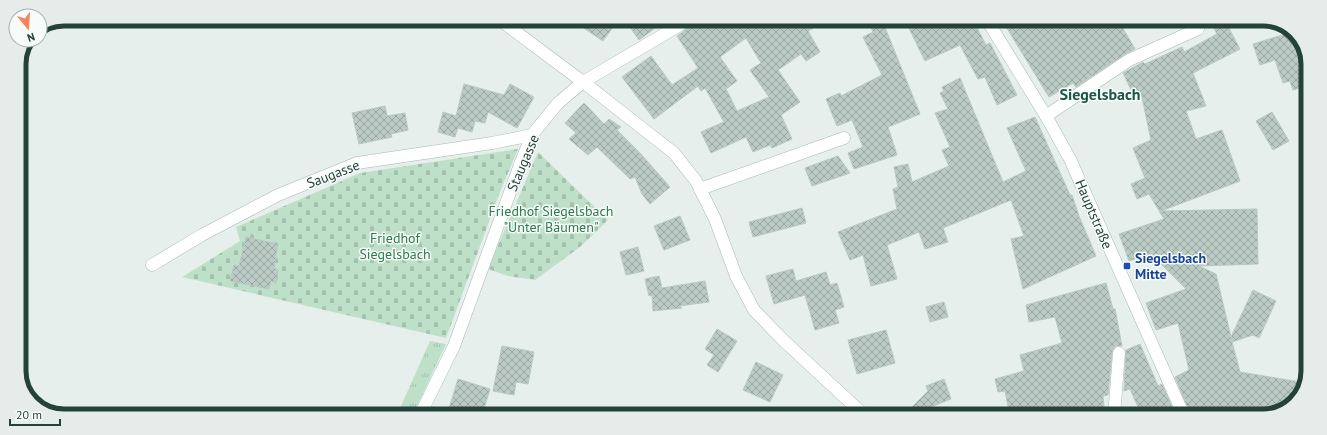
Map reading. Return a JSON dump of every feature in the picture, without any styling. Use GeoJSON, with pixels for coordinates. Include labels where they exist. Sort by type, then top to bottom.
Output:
{"type":"FeatureCollection","features":[{"type":"Feature","properties":{"kind":"street"},"geometry":{"type":"LineString","coordinates":[[508,26],[674,153],[700,189],[715,219],[736,276],[754,310],[783,340],[857,409]]}},
{"type":"Feature","properties":{"kind":"street","name":"Staugasse"},"geometry":{"type":"LineString","coordinates":[[423,409],[454,346],[532,135],[558,104],[583,82],[678,26]]}},
{"type":"Feature","properties":{"kind":"street","name":"Hauptstraße"},"geometry":{"type":"LineString","coordinates":[[991,26],[1046,116],[1073,166],[1139,319],[1181,409]]}},
{"type":"Feature","properties":{"kind":"street"},"geometry":{"type":"LineString","coordinates":[[1046,116],[1129,60],[1198,29]]}},
{"type":"Feature","properties":{"kind":"street","name":"Saugasse"},"geometry":{"type":"LineString","coordinates":[[152,265],[278,195],[357,163],[492,143],[532,135]]}},
{"type":"Feature","properties":{"kind":"street"},"geometry":{"type":"LineString","coordinates":[[700,189],[844,138]]}},
{"type":"Feature","properties":{"kind":"street"},"geometry":{"type":"LineString","coordinates":[[1115,409],[1119,353]]}},
{"type":"Feature","properties":{"kind":"green space","name":"Friedhof Siegelsbach"},"geometry":{"type":"Polygon","coordinates":[[[518,149],[500,192],[446,338],[182,277],[240,241],[236,227],[360,173],[518,149]]]}},
{"type":"Feature","properties":{"kind":"green space","name":"Friedhof Siegelsbach \"Unter Bäumen\""},"geometry":{"type":"Polygon","coordinates":[[[538,152],[608,220],[580,247],[535,280],[508,276],[488,269],[538,152]]]}},
{"type":"Feature","properties":{"kind":"green space"},"geometry":{"type":"Polygon","coordinates":[[[430,341],[446,344],[416,409],[400,409],[430,341]]]}},
{"type":"Feature","properties":{"kind":"building"},"geometry":{"type":"Polygon","coordinates":[[[581,26],[614,26],[603,41],[581,26]]]}},
{"type":"Feature","properties":{"kind":"building"},"geometry":{"type":"Polygon","coordinates":[[[629,26],[658,26],[639,40],[629,26]]]}},
{"type":"Feature","properties":{"kind":"building"},"geometry":{"type":"Polygon","coordinates":[[[691,26],[817,26],[808,31],[820,52],[806,61],[801,54],[778,70],[800,102],[781,115],[792,139],[772,148],[770,145],[753,152],[746,137],[711,153],[701,132],[724,122],[705,88],[701,91],[698,86],[654,119],[622,77],[651,56],[672,85],[698,68],[677,36],[691,26]],[[746,38],[720,57],[737,81],[726,89],[737,111],[769,97],[750,70],[761,63],[746,38]]]}},
{"type":"Feature","properties":{"kind":"building"},"geometry":{"type":"Polygon","coordinates":[[[870,26],[884,26],[920,114],[888,127],[897,155],[854,169],[848,153],[863,147],[852,120],[837,126],[826,99],[840,93],[841,96],[882,75],[863,37],[873,32],[870,26]]]}},
{"type":"Feature","properties":{"kind":"building"},"geometry":{"type":"Polygon","coordinates":[[[908,26],[976,26],[986,45],[990,43],[1017,95],[997,105],[985,77],[978,79],[960,45],[925,61],[908,26]]]}},
{"type":"Feature","properties":{"kind":"building"},"geometry":{"type":"Polygon","coordinates":[[[1006,26],[1122,26],[1135,49],[1125,54],[1076,87],[1073,83],[1049,97],[1006,26]]]}},
{"type":"Feature","properties":{"kind":"building"},"geometry":{"type":"Polygon","coordinates":[[[1213,26],[1228,26],[1240,49],[1193,73],[1206,106],[1186,111],[1196,139],[1222,130],[1240,181],[1161,211],[1257,209],[1258,264],[1199,266],[1216,274],[1231,337],[1253,290],[1276,301],[1259,338],[1253,335],[1232,342],[1240,372],[1300,382],[1295,392],[1282,404],[1263,409],[1188,409],[1175,377],[1189,370],[1178,323],[1156,330],[1146,303],[1186,289],[1151,254],[1129,261],[1119,234],[1164,219],[1149,194],[1137,199],[1131,184],[1145,178],[1133,148],[1151,140],[1141,93],[1134,96],[1123,73],[1143,62],[1145,64],[1182,47],[1184,52],[1217,34],[1213,26]]]}},
{"type":"Feature","properties":{"kind":"building"},"geometry":{"type":"Polygon","coordinates":[[[1286,34],[1290,37],[1296,45],[1300,57],[1301,87],[1293,90],[1290,81],[1283,83],[1275,60],[1260,65],[1253,44],[1286,34]]]}},
{"type":"Feature","properties":{"kind":"building"},"geometry":{"type":"Polygon","coordinates":[[[960,78],[1003,182],[1026,171],[1007,128],[1035,117],[1070,195],[1072,195],[1096,256],[1023,289],[1011,239],[1024,236],[1011,200],[943,228],[948,242],[925,249],[919,232],[887,245],[897,279],[871,286],[863,255],[850,260],[838,232],[897,209],[893,189],[898,187],[894,167],[908,164],[912,182],[949,166],[942,150],[950,147],[935,113],[948,109],[940,93],[944,91],[942,87],[960,78]]]}},
{"type":"Feature","properties":{"kind":"building"},"geometry":{"type":"Polygon","coordinates":[[[464,84],[504,95],[510,84],[534,97],[517,128],[488,112],[485,123],[475,121],[472,132],[458,128],[455,137],[438,132],[443,112],[456,116],[464,84]]]}},
{"type":"Feature","properties":{"kind":"building"},"geometry":{"type":"Polygon","coordinates":[[[584,103],[604,124],[609,119],[621,127],[617,130],[670,187],[650,204],[642,194],[635,177],[630,179],[597,147],[588,155],[569,139],[576,133],[565,123],[584,103]]]}},
{"type":"Feature","properties":{"kind":"building"},"geometry":{"type":"Polygon","coordinates":[[[385,106],[387,116],[405,113],[408,130],[391,134],[392,137],[359,144],[352,113],[385,106]]]}},
{"type":"Feature","properties":{"kind":"building"},"geometry":{"type":"Polygon","coordinates":[[[1272,112],[1289,141],[1273,150],[1256,121],[1272,112]]]}},
{"type":"Feature","properties":{"kind":"building"},"geometry":{"type":"Polygon","coordinates":[[[838,156],[850,173],[812,186],[805,168],[838,156]]]}},
{"type":"Feature","properties":{"kind":"building"},"geometry":{"type":"Polygon","coordinates":[[[802,208],[806,223],[753,237],[749,222],[802,208]]]}},
{"type":"Feature","properties":{"kind":"building"},"geometry":{"type":"Polygon","coordinates":[[[680,216],[690,240],[664,250],[654,226],[680,216]]]}},
{"type":"Feature","properties":{"kind":"building"},"geometry":{"type":"Polygon","coordinates":[[[246,237],[278,244],[274,268],[278,270],[276,283],[271,281],[269,289],[230,281],[234,265],[239,266],[246,237]]]}},
{"type":"Feature","properties":{"kind":"building"},"geometry":{"type":"Polygon","coordinates":[[[638,247],[644,271],[626,275],[620,252],[638,247]]]}},
{"type":"Feature","properties":{"kind":"building"},"geometry":{"type":"Polygon","coordinates":[[[793,269],[796,281],[826,272],[830,285],[837,283],[844,307],[835,310],[839,323],[815,330],[805,295],[774,304],[766,276],[793,269]]]}},
{"type":"Feature","properties":{"kind":"building"},"geometry":{"type":"Polygon","coordinates":[[[659,276],[662,288],[705,281],[709,302],[679,306],[682,308],[653,311],[652,295],[649,296],[645,279],[659,276]]]}},
{"type":"Feature","properties":{"kind":"building"},"geometry":{"type":"Polygon","coordinates":[[[1106,283],[1113,309],[1115,309],[1122,346],[1115,346],[1112,352],[1108,395],[1103,396],[1104,409],[1009,409],[1005,391],[998,392],[995,379],[1024,371],[1020,355],[1062,343],[1055,317],[1029,322],[1026,305],[1106,283]]]}},
{"type":"Feature","properties":{"kind":"building"},"geometry":{"type":"Polygon","coordinates":[[[944,302],[948,317],[930,322],[926,307],[944,302]]]}},
{"type":"Feature","properties":{"kind":"building"},"geometry":{"type":"Polygon","coordinates":[[[717,329],[737,341],[718,372],[707,365],[714,355],[705,349],[717,329]]]}},
{"type":"Feature","properties":{"kind":"building"},"geometry":{"type":"Polygon","coordinates":[[[886,330],[895,363],[857,374],[848,340],[886,330]]]}},
{"type":"Feature","properties":{"kind":"building"},"geometry":{"type":"Polygon","coordinates":[[[1140,344],[1158,386],[1162,384],[1173,409],[1139,409],[1130,389],[1124,391],[1126,350],[1140,344]]]}},
{"type":"Feature","properties":{"kind":"building"},"geometry":{"type":"Polygon","coordinates":[[[502,346],[534,352],[528,384],[516,382],[514,395],[493,391],[502,346]]]}},
{"type":"Feature","properties":{"kind":"building"},"geometry":{"type":"Polygon","coordinates":[[[756,362],[783,375],[770,402],[743,390],[756,362]]]}},
{"type":"Feature","properties":{"kind":"building"},"geometry":{"type":"Polygon","coordinates":[[[458,379],[490,389],[484,409],[449,409],[458,379]]]}},
{"type":"Feature","properties":{"kind":"building"},"geometry":{"type":"Polygon","coordinates":[[[944,379],[951,399],[926,409],[910,409],[928,391],[926,386],[944,379]]]}},
{"type":"Feature","properties":{"kind":"place","name":"Siegelsbach Mitte"},"geometry":{"type":"Point","coordinates":[1127,266]}},
{"type":"Feature","properties":{"kind":"district","name":"Siegelsbach"},"geometry":{"type":"Point","coordinates":[1100,94]}}]}
